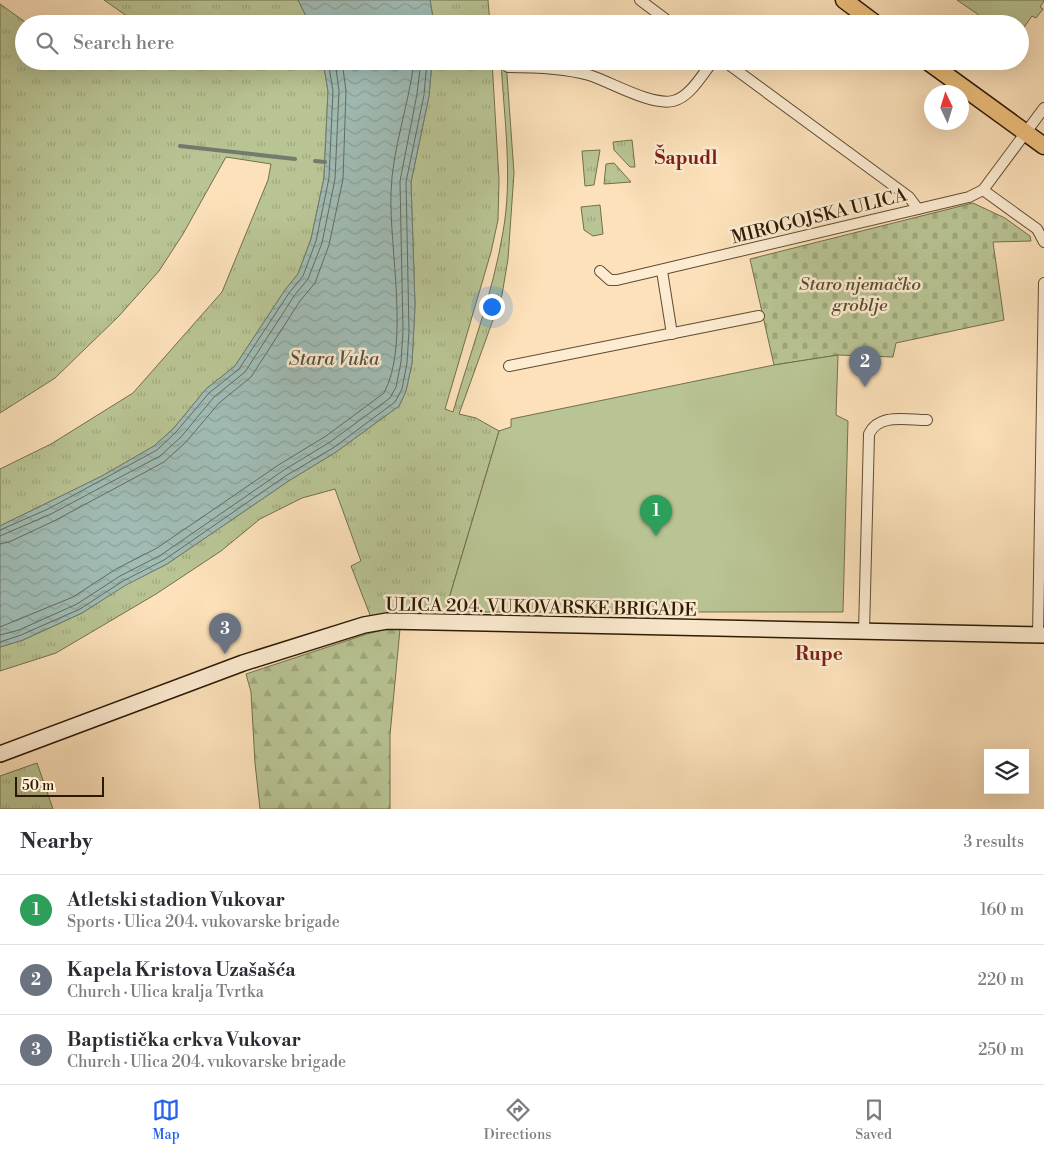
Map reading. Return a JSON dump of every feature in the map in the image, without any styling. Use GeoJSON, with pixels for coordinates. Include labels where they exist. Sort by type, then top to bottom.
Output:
{"type":"FeatureCollection","features":[{"type":"Feature","properties":{"kind":"main road"},"geometry":{"type":"LineString","coordinates":[[844,0],[864,15]]}},
{"type":"Feature","properties":{"kind":"main road"},"geometry":{"type":"LineString","coordinates":[[939,70],[1044,146]]}},
{"type":"Feature","properties":{"kind":"street"},"geometry":{"type":"LineString","coordinates":[[640,0],[660,15]]}},
{"type":"Feature","properties":{"kind":"street"},"geometry":{"type":"LineString","coordinates":[[563,70],[587,75],[653,100],[665,102],[674,101],[685,95],[706,70]]}},
{"type":"Feature","properties":{"kind":"street"},"geometry":{"type":"LineString","coordinates":[[736,70],[909,197],[918,209]]}},
{"type":"Feature","properties":{"kind":"street"},"geometry":{"type":"LineString","coordinates":[[1044,108],[983,190],[1038,229],[1044,239]]}},
{"type":"Feature","properties":{"kind":"street","name":"MIROGOJSKA ULICA"},"geometry":{"type":"LineString","coordinates":[[600,271],[610,280],[617,280],[662,271],[969,197],[983,190]]}},
{"type":"Feature","properties":{"kind":"street"},"geometry":{"type":"LineString","coordinates":[[662,271],[672,334]]}},
{"type":"Feature","properties":{"kind":"street"},"geometry":{"type":"LineString","coordinates":[[1041,635],[1044,283]]}},
{"type":"Feature","properties":{"kind":"street"},"geometry":{"type":"LineString","coordinates":[[509,366],[759,316]]}},
{"type":"Feature","properties":{"kind":"street"},"geometry":{"type":"LineString","coordinates":[[864,632],[869,434],[873,426],[882,420],[927,420]]}},
{"type":"Feature","properties":{"kind":"street","name":"ULICA 204. VUKOVARSKE BRIGADE"},"geometry":{"type":"LineString","coordinates":[[0,754],[243,663],[364,625],[387,621],[1041,635]]}},
{"type":"Feature","properties":{"kind":"green space"},"geometry":{"type":"Polygon","coordinates":[[[104,0],[298,0],[306,15],[125,15],[104,0]]]}},
{"type":"Feature","properties":{"kind":"green space"},"geometry":{"type":"Polygon","coordinates":[[[430,0],[488,0],[489,15],[432,15],[430,0]]]}},
{"type":"Feature","properties":{"kind":"green space"},"geometry":{"type":"Polygon","coordinates":[[[957,0],[1044,0],[1040,7],[1043,9],[1036,18],[1032,16],[1029,20],[1029,15],[979,15],[957,0]]]}},
{"type":"Feature","properties":{"kind":"green space"},"geometry":{"type":"Polygon","coordinates":[[[0,4],[15,15],[15,70],[324,70],[328,91],[324,178],[311,239],[298,274],[285,290],[235,366],[206,389],[173,429],[154,446],[102,476],[0,526],[0,469],[51,444],[133,393],[222,292],[268,180],[271,164],[226,157],[183,234],[159,271],[119,316],[55,378],[0,413],[0,4]]]}},
{"type":"Feature","properties":{"kind":"green space"},"geometry":{"type":"Polygon","coordinates":[[[431,70],[493,70],[499,180],[498,220],[491,252],[445,409],[453,412],[493,278],[499,255],[506,211],[508,168],[502,70],[507,70],[514,173],[508,259],[502,295],[459,414],[476,418],[499,431],[445,612],[421,618],[372,620],[351,566],[361,561],[335,489],[302,498],[260,519],[221,551],[156,594],[56,653],[0,671],[0,647],[23,640],[82,613],[125,585],[167,564],[290,480],[336,452],[399,406],[406,391],[412,363],[415,305],[411,182],[429,96],[431,70]]]}},
{"type":"Feature","properties":{"kind":"green space"},"geometry":{"type":"Polygon","coordinates":[[[632,140],[635,167],[630,167],[614,150],[613,142],[632,140]]]}},
{"type":"Feature","properties":{"kind":"green space"},"geometry":{"type":"Polygon","coordinates":[[[600,150],[594,185],[585,186],[582,151],[600,150]]]}},
{"type":"Feature","properties":{"kind":"green space"},"geometry":{"type":"Polygon","coordinates":[[[614,163],[631,182],[604,184],[606,164],[614,163]]]}},
{"type":"Feature","properties":{"kind":"green space","name":"Staro njemačko groblje"},"geometry":{"type":"Polygon","coordinates":[[[973,203],[1005,218],[1030,236],[1031,241],[993,242],[1004,320],[896,343],[893,357],[838,355],[774,365],[750,259],[973,203]]]}},
{"type":"Feature","properties":{"kind":"green space"},"geometry":{"type":"Polygon","coordinates":[[[600,205],[603,234],[593,236],[584,230],[581,207],[600,205]]]}},
{"type":"Feature","properties":{"kind":"green space"},"geometry":{"type":"Polygon","coordinates":[[[838,355],[836,415],[848,421],[843,612],[445,612],[499,431],[511,427],[511,419],[774,365],[838,355]]]}},
{"type":"Feature","properties":{"kind":"green space"},"geometry":{"type":"Polygon","coordinates":[[[400,629],[390,735],[390,809],[260,809],[251,692],[246,674],[367,634],[383,630],[400,629]]]}},
{"type":"Feature","properties":{"kind":"green space"},"geometry":{"type":"Polygon","coordinates":[[[37,763],[53,809],[0,809],[0,776],[37,763]]]}},
{"type":"Feature","properties":{"kind":"water"},"geometry":{"type":"Polygon","coordinates":[[[298,0],[430,0],[432,15],[306,15],[298,0]]]}},
{"type":"Feature","properties":{"kind":"water","name":"Stara Vuka"},"geometry":{"type":"Polygon","coordinates":[[[324,70],[431,70],[429,96],[411,182],[415,305],[412,363],[406,391],[399,406],[336,452],[290,480],[167,564],[126,585],[82,613],[23,640],[0,647],[0,526],[102,476],[154,446],[173,429],[206,389],[235,366],[285,290],[298,274],[311,239],[324,178],[328,91],[324,70]]]}},
{"type":"Feature","properties":{"kind":"waterway"},"geometry":{"type":"LineString","coordinates":[[180,146],[295,159]]}},
{"type":"Feature","properties":{"kind":"waterway"},"geometry":{"type":"LineString","coordinates":[[315,161],[325,162]]}},
{"type":"Feature","properties":{"kind":"place","name":"Kapela Kristova Uzašašća"},"geometry":{"type":"Point","coordinates":[865,387]}},
{"type":"Feature","properties":{"kind":"place","name":"Atletski stadion Vukovar"},"geometry":{"type":"Point","coordinates":[656,536]}},
{"type":"Feature","properties":{"kind":"place","name":"Baptistička crkva Vukovar"},"geometry":{"type":"Point","coordinates":[225,654]}},
{"type":"Feature","properties":{"kind":"district","name":"Šapudl"},"geometry":{"type":"Point","coordinates":[686,157]}},
{"type":"Feature","properties":{"kind":"district","name":"Rupe"},"geometry":{"type":"Point","coordinates":[819,653]}}]}
